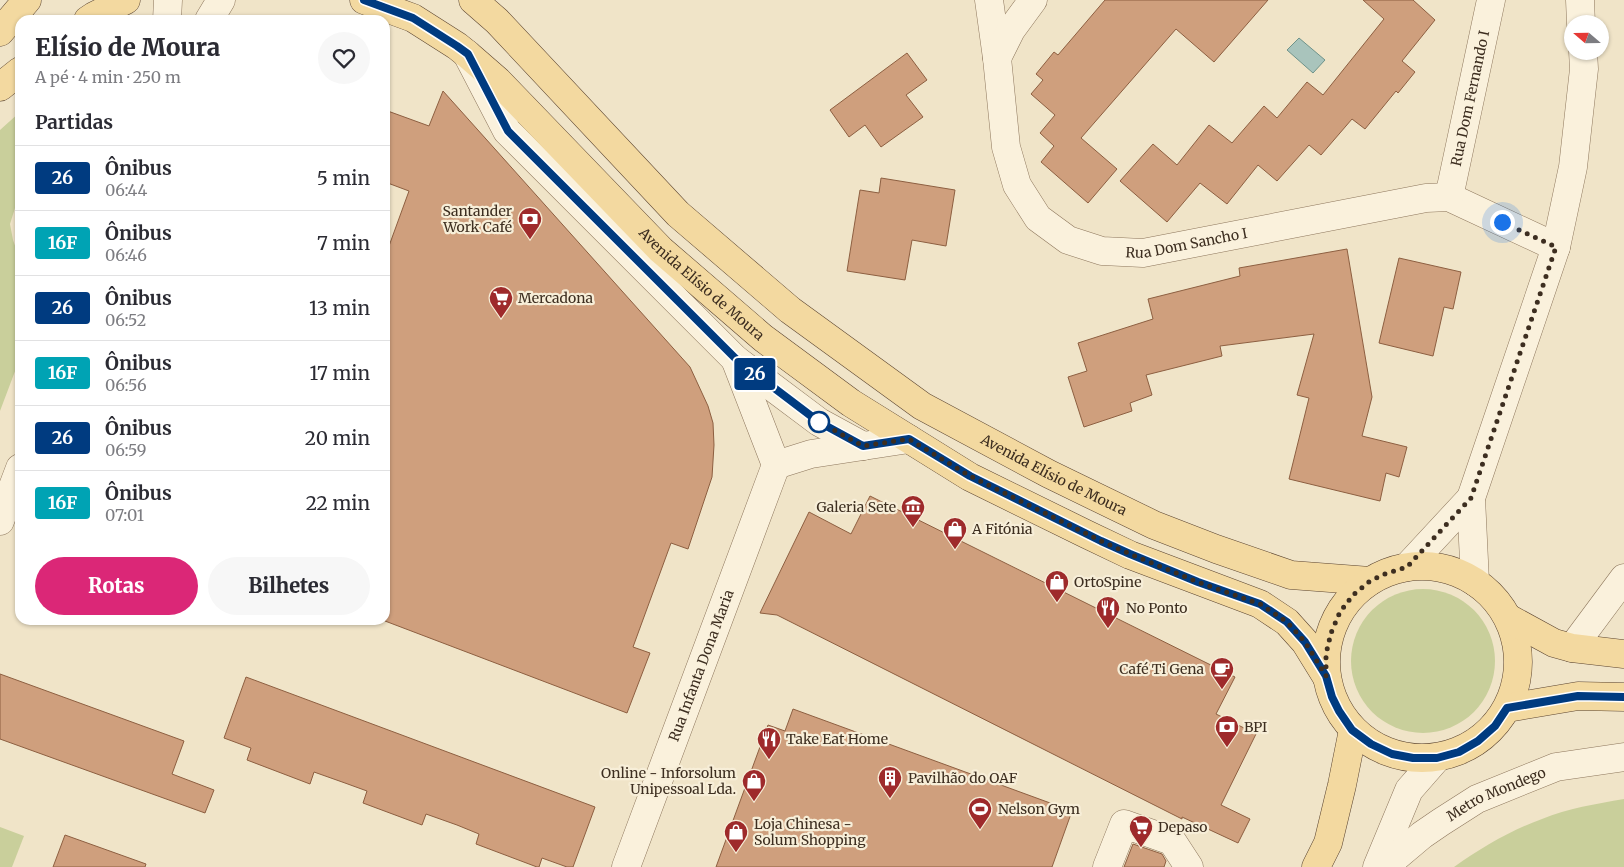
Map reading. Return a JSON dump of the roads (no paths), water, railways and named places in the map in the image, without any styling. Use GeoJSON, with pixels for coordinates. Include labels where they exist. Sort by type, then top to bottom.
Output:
{"type":"FeatureCollection","features":[{"type":"Feature","properties":{"kind":"main road"},"geometry":{"type":"LineString","coordinates":[[0,32],[27,0]]}},
{"type":"Feature","properties":{"kind":"main road"},"geometry":{"type":"LineString","coordinates":[[96,15],[126,0]]}},
{"type":"Feature","properties":{"kind":"main road","name":"Avenida Elísio de Moura"},"geometry":{"type":"LineString","coordinates":[[364,0],[413,18],[468,54],[498,81],[661,250],[763,338],[851,403],[970,476],[1104,542],[1198,582],[1260,604],[1287,622],[1305,642],[1326,676]]}},
{"type":"Feature","properties":{"kind":"main road","name":"Avenida Elísio de Moura"},"geometry":{"type":"LineString","coordinates":[[473,0],[497,21],[678,214],[790,310],[922,406],[1049,474],[1154,525],[1263,566],[1291,574],[1370,581]]}},
{"type":"Feature","properties":{"kind":"main road"},"geometry":{"type":"LineString","coordinates":[[0,87],[15,75]]}},
{"type":"Feature","properties":{"kind":"main road"},"geometry":{"type":"LineString","coordinates":[[1510,619],[1517,646],[1518,667],[1514,688],[1507,708],[1495,726],[1478,741],[1459,752],[1437,758],[1413,758],[1392,754],[1371,744],[1352,730],[1332,697],[1326,676],[1326,654],[1331,633],[1340,612],[1353,595],[1370,581],[1407,567],[1431,566],[1454,571],[1475,582],[1488,592],[1510,619],[1554,643],[1572,648],[1624,654]]}},
{"type":"Feature","properties":{"kind":"main road"},"geometry":{"type":"LineString","coordinates":[[1507,708],[1578,696],[1624,697]]}},
{"type":"Feature","properties":{"kind":"main road"},"geometry":{"type":"LineString","coordinates":[[1316,867],[1328,843],[1342,785],[1352,730]]}},
{"type":"Feature","properties":{"kind":"street"},"geometry":{"type":"LineString","coordinates":[[167,15],[168,0]]}},
{"type":"Feature","properties":{"kind":"street"},"geometry":{"type":"LineString","coordinates":[[211,15],[221,0]]}},
{"type":"Feature","properties":{"kind":"street","name":"Rua Dom Sancho I"},"geometry":{"type":"LineString","coordinates":[[989,0],[1006,147],[1017,185],[1038,218],[1068,240],[1102,251],[1143,253],[1426,198],[1450,197],[1556,247]]}},
{"type":"Feature","properties":{"kind":"street"},"geometry":{"type":"LineString","coordinates":[[997,58],[1011,30],[1033,0]]}},
{"type":"Feature","properties":{"kind":"street","name":"Rua Dom Fernando I"},"geometry":{"type":"LineString","coordinates":[[1450,197],[1490,0]]}},
{"type":"Feature","properties":{"kind":"street"},"geometry":{"type":"LineString","coordinates":[[1580,0],[1581,15]]}},
{"type":"Feature","properties":{"kind":"street"},"geometry":{"type":"LineString","coordinates":[[468,54],[508,131],[736,359],[819,422],[863,446]]}},
{"type":"Feature","properties":{"kind":"street"},"geometry":{"type":"LineString","coordinates":[[1475,582],[1471,498],[1556,247],[1573,167],[1584,60]]}},
{"type":"Feature","properties":{"kind":"street"},"geometry":{"type":"LineString","coordinates":[[736,359],[776,465],[810,454],[909,439]]}},
{"type":"Feature","properties":{"kind":"street","name":"Rua Infanta Dona Maria"},"geometry":{"type":"LineString","coordinates":[[626,867],[776,465]]}},
{"type":"Feature","properties":{"kind":"street"},"geometry":{"type":"LineString","coordinates":[[0,521],[15,481]]}},
{"type":"Feature","properties":{"kind":"street"},"geometry":{"type":"LineString","coordinates":[[1407,567],[1471,498]]}},
{"type":"Feature","properties":{"kind":"street"},"geometry":{"type":"LineString","coordinates":[[1572,648],[1624,578]]}},
{"type":"Feature","properties":{"kind":"street","name":"Metro Mondego"},"geometry":{"type":"LineString","coordinates":[[1384,867],[1428,830],[1477,799],[1556,767],[1624,757]]}},
{"type":"Feature","properties":{"kind":"street"},"geometry":{"type":"LineString","coordinates":[[1377,867],[1409,790],[1437,758]]}},
{"type":"Feature","properties":{"kind":"street"},"geometry":{"type":"LineString","coordinates":[[1107,867],[1124,824],[1172,842],[1189,867]]}},
{"type":"Feature","properties":{"kind":"water"},"geometry":{"type":"Polygon","coordinates":[[[1299,38],[1325,60],[1313,73],[1287,50],[1299,38]]]}},
{"type":"Feature","properties":{"kind":"place","name":"Santander Work Café"},"geometry":{"type":"Point","coordinates":[530,240]}},
{"type":"Feature","properties":{"kind":"place","name":"Mercadona"},"geometry":{"type":"Point","coordinates":[501,319]}},
{"type":"Feature","properties":{"kind":"place","name":"Galeria Sete"},"geometry":{"type":"Point","coordinates":[913,528]}},
{"type":"Feature","properties":{"kind":"place","name":"A Fitónia"},"geometry":{"type":"Point","coordinates":[955,550]}},
{"type":"Feature","properties":{"kind":"place","name":"OrtoSpine"},"geometry":{"type":"Point","coordinates":[1057,603]}},
{"type":"Feature","properties":{"kind":"place","name":"No Ponto"},"geometry":{"type":"Point","coordinates":[1108,629]}},
{"type":"Feature","properties":{"kind":"place","name":"Café Ti Gena"},"geometry":{"type":"Point","coordinates":[1222,690]}},
{"type":"Feature","properties":{"kind":"place","name":"BPI"},"geometry":{"type":"Point","coordinates":[1227,748]}},
{"type":"Feature","properties":{"kind":"place","name":"Take Eat Home"},"geometry":{"type":"Point","coordinates":[769,760]}},
{"type":"Feature","properties":{"kind":"place","name":"Pavilhão do OAF"},"geometry":{"type":"Point","coordinates":[890,799]}},
{"type":"Feature","properties":{"kind":"place","name":"Online - Inforsolum Unipessoal Lda."},"geometry":{"type":"Point","coordinates":[754,802]}},
{"type":"Feature","properties":{"kind":"place","name":"Nelson Gym"},"geometry":{"type":"Point","coordinates":[980,830]}},
{"type":"Feature","properties":{"kind":"place","name":"Depaso"},"geometry":{"type":"Point","coordinates":[1141,848]}},
{"type":"Feature","properties":{"kind":"place","name":"Loja Chinesa - Solum Shopping"},"geometry":{"type":"Point","coordinates":[736,853]}}]}
